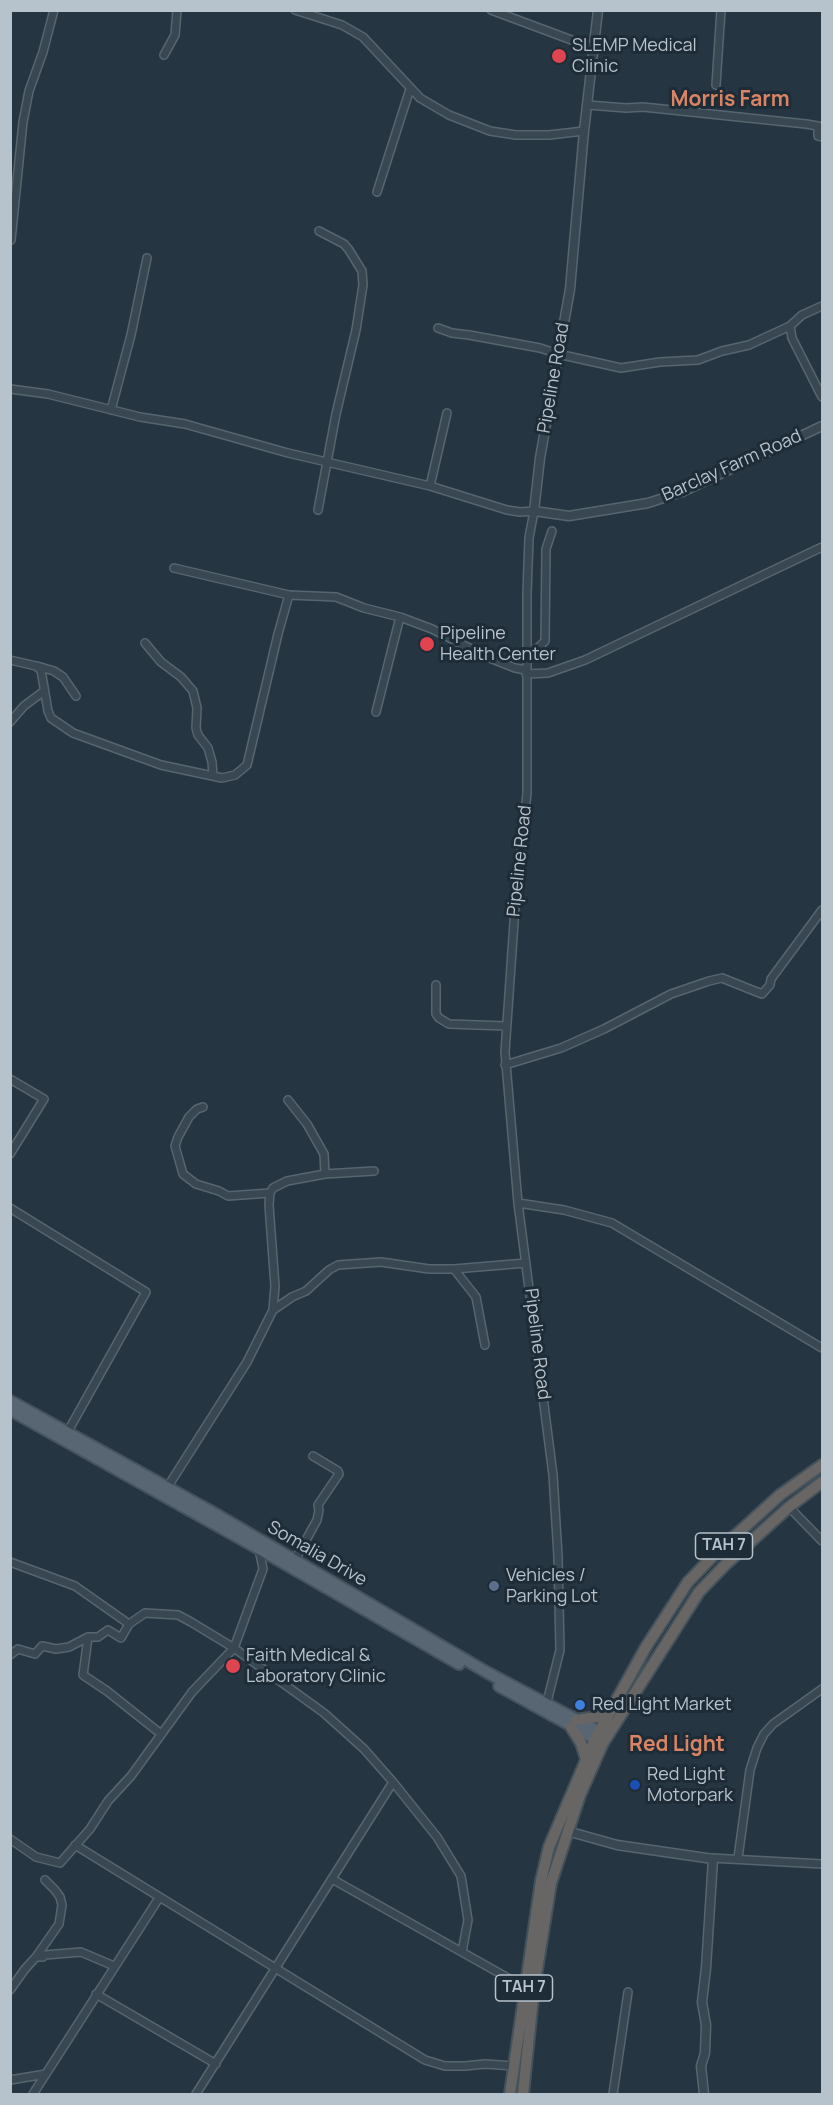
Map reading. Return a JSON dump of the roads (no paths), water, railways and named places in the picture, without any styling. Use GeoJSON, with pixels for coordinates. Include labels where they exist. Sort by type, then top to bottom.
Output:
{"type":"FeatureCollection","features":[{"type":"Feature","properties":{"kind":"highway","name":"TAH 7"},"geometry":{"type":"LineString","coordinates":[[522,2094],[534,1988],[550,1883],[601,1737],[614,1707],[646,1647],[688,1582],[780,1495],[822,1465]]}},
{"type":"Feature","properties":{"kind":"highway","name":"TAH 7"},"geometry":{"type":"LineString","coordinates":[[510,2094],[541,1881],[549,1846],[586,1759],[699,1592],[726,1564],[789,1507],[822,1482]]}},
{"type":"Feature","properties":{"kind":"highway"},"geometry":{"type":"LineString","coordinates":[[586,1759],[573,1724],[597,1717],[614,1707]]}},
{"type":"Feature","properties":{"kind":"main road","name":"Somalia Drive"},"geometry":{"type":"LineString","coordinates":[[10,1401],[68,1433],[393,1627],[545,1707]]}},
{"type":"Feature","properties":{"kind":"main road","name":"Somalia Drive"},"geometry":{"type":"LineString","coordinates":[[10,1410],[295,1560],[573,1724],[601,1737]]}},
{"type":"Feature","properties":{"kind":"street"},"geometry":{"type":"LineString","coordinates":[[11,240],[23,122],[29,91],[43,52],[54,10]]}},
{"type":"Feature","properties":{"kind":"street"},"geometry":{"type":"LineString","coordinates":[[164,55],[175,35],[177,10]]}},
{"type":"Feature","properties":{"kind":"street"},"geometry":{"type":"LineString","coordinates":[[296,10],[342,25],[363,37],[410,89],[420,98],[449,115],[490,131],[516,135],[549,135],[584,131]]}},
{"type":"Feature","properties":{"kind":"street"},"geometry":{"type":"LineString","coordinates":[[491,10],[593,48]]}},
{"type":"Feature","properties":{"kind":"street","name":"Pipeline Road"},"geometry":{"type":"LineString","coordinates":[[545,1707],[560,1650],[554,1475],[518,1203],[505,1065],[515,908],[527,793],[526,672],[529,538],[540,458],[570,289],[584,131],[598,10]]}},
{"type":"Feature","properties":{"kind":"street"},"geometry":{"type":"LineString","coordinates":[[716,85],[721,10]]}},
{"type":"Feature","properties":{"kind":"street"},"geometry":{"type":"LineString","coordinates":[[377,192],[410,89]]}},
{"type":"Feature","properties":{"kind":"street"},"geometry":{"type":"LineString","coordinates":[[588,105],[643,107],[806,124],[818,126],[818,136],[822,137]]}},
{"type":"Feature","properties":{"kind":"street"},"geometry":{"type":"LineString","coordinates":[[318,510],[336,414],[356,330],[363,285],[362,272],[349,250],[344,244],[319,231]]}},
{"type":"Feature","properties":{"kind":"street"},"geometry":{"type":"LineString","coordinates":[[111,410],[131,335],[147,258]]}},
{"type":"Feature","properties":{"kind":"street"},"geometry":{"type":"LineString","coordinates":[[438,328],[452,333],[515,342],[621,368],[660,362],[698,360],[722,351],[749,345],[790,326],[802,315],[822,306]]}},
{"type":"Feature","properties":{"kind":"street"},"geometry":{"type":"LineString","coordinates":[[790,326],[792,339],[822,397]]}},
{"type":"Feature","properties":{"kind":"street"},"geometry":{"type":"LineString","coordinates":[[10,389],[48,394],[111,410],[185,424],[288,453],[430,486],[507,510],[534,511]]}},
{"type":"Feature","properties":{"kind":"street"},"geometry":{"type":"LineString","coordinates":[[430,486],[447,413]]}},
{"type":"Feature","properties":{"kind":"street","name":"Barclay Farm Road"},"geometry":{"type":"LineString","coordinates":[[534,511],[569,516],[648,503],[681,492],[822,426]]}},
{"type":"Feature","properties":{"kind":"street"},"geometry":{"type":"LineString","coordinates":[[527,651],[537,649],[545,641],[546,549],[552,531]]}},
{"type":"Feature","properties":{"kind":"street"},"geometry":{"type":"LineString","coordinates":[[174,568],[289,595],[336,597],[432,629],[485,656],[526,672],[548,673],[576,664],[822,547]]}},
{"type":"Feature","properties":{"kind":"street"},"geometry":{"type":"LineString","coordinates":[[36,666],[41,670],[51,718],[73,732],[161,765],[222,778],[235,775],[248,765],[289,595]]}},
{"type":"Feature","properties":{"kind":"street"},"geometry":{"type":"LineString","coordinates":[[376,712],[400,617]]}},
{"type":"Feature","properties":{"kind":"street"},"geometry":{"type":"LineString","coordinates":[[145,643],[161,662],[181,677],[193,691],[197,708],[196,728],[198,735],[208,748],[213,776]]}},
{"type":"Feature","properties":{"kind":"street"},"geometry":{"type":"LineString","coordinates":[[10,660],[54,671],[63,677],[76,696]]}},
{"type":"Feature","properties":{"kind":"street"},"geometry":{"type":"LineString","coordinates":[[10,722],[24,706],[44,691]]}},
{"type":"Feature","properties":{"kind":"street"},"geometry":{"type":"LineString","coordinates":[[505,1065],[561,1048],[604,1029],[671,994],[709,981],[722,978],[762,994],[822,910]]}},
{"type":"Feature","properties":{"kind":"street"},"geometry":{"type":"LineString","coordinates":[[436,985],[436,1014],[449,1024],[507,1026]]}},
{"type":"Feature","properties":{"kind":"street"},"geometry":{"type":"LineString","coordinates":[[10,1079],[44,1099],[10,1154]]}},
{"type":"Feature","properties":{"kind":"street"},"geometry":{"type":"LineString","coordinates":[[288,1100],[308,1124],[324,1154],[325,1174]]}},
{"type":"Feature","properties":{"kind":"street"},"geometry":{"type":"LineString","coordinates":[[203,1107],[189,1117],[178,1137],[176,1146],[183,1174],[196,1184],[228,1196],[270,1193]]}},
{"type":"Feature","properties":{"kind":"street"},"geometry":{"type":"LineString","coordinates":[[165,1492],[236,1379],[267,1326],[273,1310],[275,1287],[269,1205],[273,1188],[287,1181],[325,1174],[374,1171]]}},
{"type":"Feature","properties":{"kind":"street"},"geometry":{"type":"LineString","coordinates":[[518,1203],[564,1210],[612,1223],[822,1348]]}},
{"type":"Feature","properties":{"kind":"street"},"geometry":{"type":"LineString","coordinates":[[10,1208],[146,1292],[68,1433]]}},
{"type":"Feature","properties":{"kind":"street"},"geometry":{"type":"LineString","coordinates":[[273,1310],[306,1291],[338,1265],[381,1262],[429,1269],[454,1269],[526,1263]]}},
{"type":"Feature","properties":{"kind":"street"},"geometry":{"type":"LineString","coordinates":[[454,1269],[476,1297],[485,1345]]}},
{"type":"Feature","properties":{"kind":"street"},"geometry":{"type":"LineString","coordinates":[[295,1560],[317,1520],[318,1505],[339,1474],[338,1471],[313,1456]]}},
{"type":"Feature","properties":{"kind":"street"},"geometry":{"type":"LineString","coordinates":[[789,1507],[822,1541]]}},
{"type":"Feature","properties":{"kind":"street"},"geometry":{"type":"LineString","coordinates":[[10,1839],[36,1857],[60,1863],[90,1829],[108,1801],[131,1776],[192,1692],[234,1648],[263,1569],[259,1549]]}},
{"type":"Feature","properties":{"kind":"street"},"geometry":{"type":"LineString","coordinates":[[10,1562],[75,1586],[129,1624]]}},
{"type":"Feature","properties":{"kind":"street"},"geometry":{"type":"LineString","coordinates":[[10,1655],[18,1649],[35,1654],[42,1646],[56,1649],[69,1647],[88,1637],[98,1637],[108,1630],[121,1638],[129,1624],[146,1613],[178,1615],[234,1648],[324,1713],[364,1749],[437,1837],[461,1876],[468,1920],[462,1952]]}},
{"type":"Feature","properties":{"kind":"street"},"geometry":{"type":"LineString","coordinates":[[88,1637],[83,1675],[161,1734]]}},
{"type":"Feature","properties":{"kind":"street"},"geometry":{"type":"LineString","coordinates":[[738,1858],[750,1770],[757,1748],[764,1734],[773,1724],[822,1689]]}},
{"type":"Feature","properties":{"kind":"street"},"geometry":{"type":"LineString","coordinates":[[196,2094],[393,1782]]}},
{"type":"Feature","properties":{"kind":"street"},"geometry":{"type":"LineString","coordinates":[[567,1831],[617,1845],[711,1858],[822,1864]]}},
{"type":"Feature","properties":{"kind":"street"},"geometry":{"type":"LineString","coordinates":[[75,1845],[425,2060],[445,2066],[485,2064],[514,2066]]}},
{"type":"Feature","properties":{"kind":"street"},"geometry":{"type":"LineString","coordinates":[[704,2094],[701,2087],[701,2066],[705,2053],[706,2025],[702,2002],[713,1861],[711,1858]]}},
{"type":"Feature","properties":{"kind":"street"},"geometry":{"type":"LineString","coordinates":[[332,1879],[524,1987]]}},
{"type":"Feature","properties":{"kind":"street"},"geometry":{"type":"LineString","coordinates":[[10,1990],[59,1924],[62,1905],[60,1897],[45,1880]]}},
{"type":"Feature","properties":{"kind":"street"},"geometry":{"type":"LineString","coordinates":[[33,2094],[159,1898]]}},
{"type":"Feature","properties":{"kind":"street"},"geometry":{"type":"LineString","coordinates":[[36,1957],[53,1953],[81,1952],[114,1966]]}},
{"type":"Feature","properties":{"kind":"street"},"geometry":{"type":"LineString","coordinates":[[613,2094],[628,1992]]}},
{"type":"Feature","properties":{"kind":"street"},"geometry":{"type":"LineString","coordinates":[[96,1994],[216,2064]]}},
{"type":"Feature","properties":{"kind":"street"},"geometry":{"type":"LineString","coordinates":[[10,2080],[46,2074]]}},
{"type":"Feature","properties":{"kind":"place","name":"SLEMP Medical Clinic"},"geometry":{"type":"Point","coordinates":[559,56]}},
{"type":"Feature","properties":{"kind":"place","name":"Pipeline Health Center"},"geometry":{"type":"Point","coordinates":[427,644]}},
{"type":"Feature","properties":{"kind":"place","name":"Vehicles / Parking Lot"},"geometry":{"type":"Point","coordinates":[494,1586]}},
{"type":"Feature","properties":{"kind":"place","name":"Faith Medical & Laboratory Clinic"},"geometry":{"type":"Point","coordinates":[233,1666]}},
{"type":"Feature","properties":{"kind":"place","name":"Red Light Market"},"geometry":{"type":"Point","coordinates":[580,1705]}},
{"type":"Feature","properties":{"kind":"place","name":"Red Light Motorpark"},"geometry":{"type":"Point","coordinates":[635,1785]}},
{"type":"Feature","properties":{"kind":"district","name":"Morris Farm"},"geometry":{"type":"Point","coordinates":[730,100]}},
{"type":"Feature","properties":{"kind":"district","name":"Red Light"},"geometry":{"type":"Point","coordinates":[677,1745]}}]}
